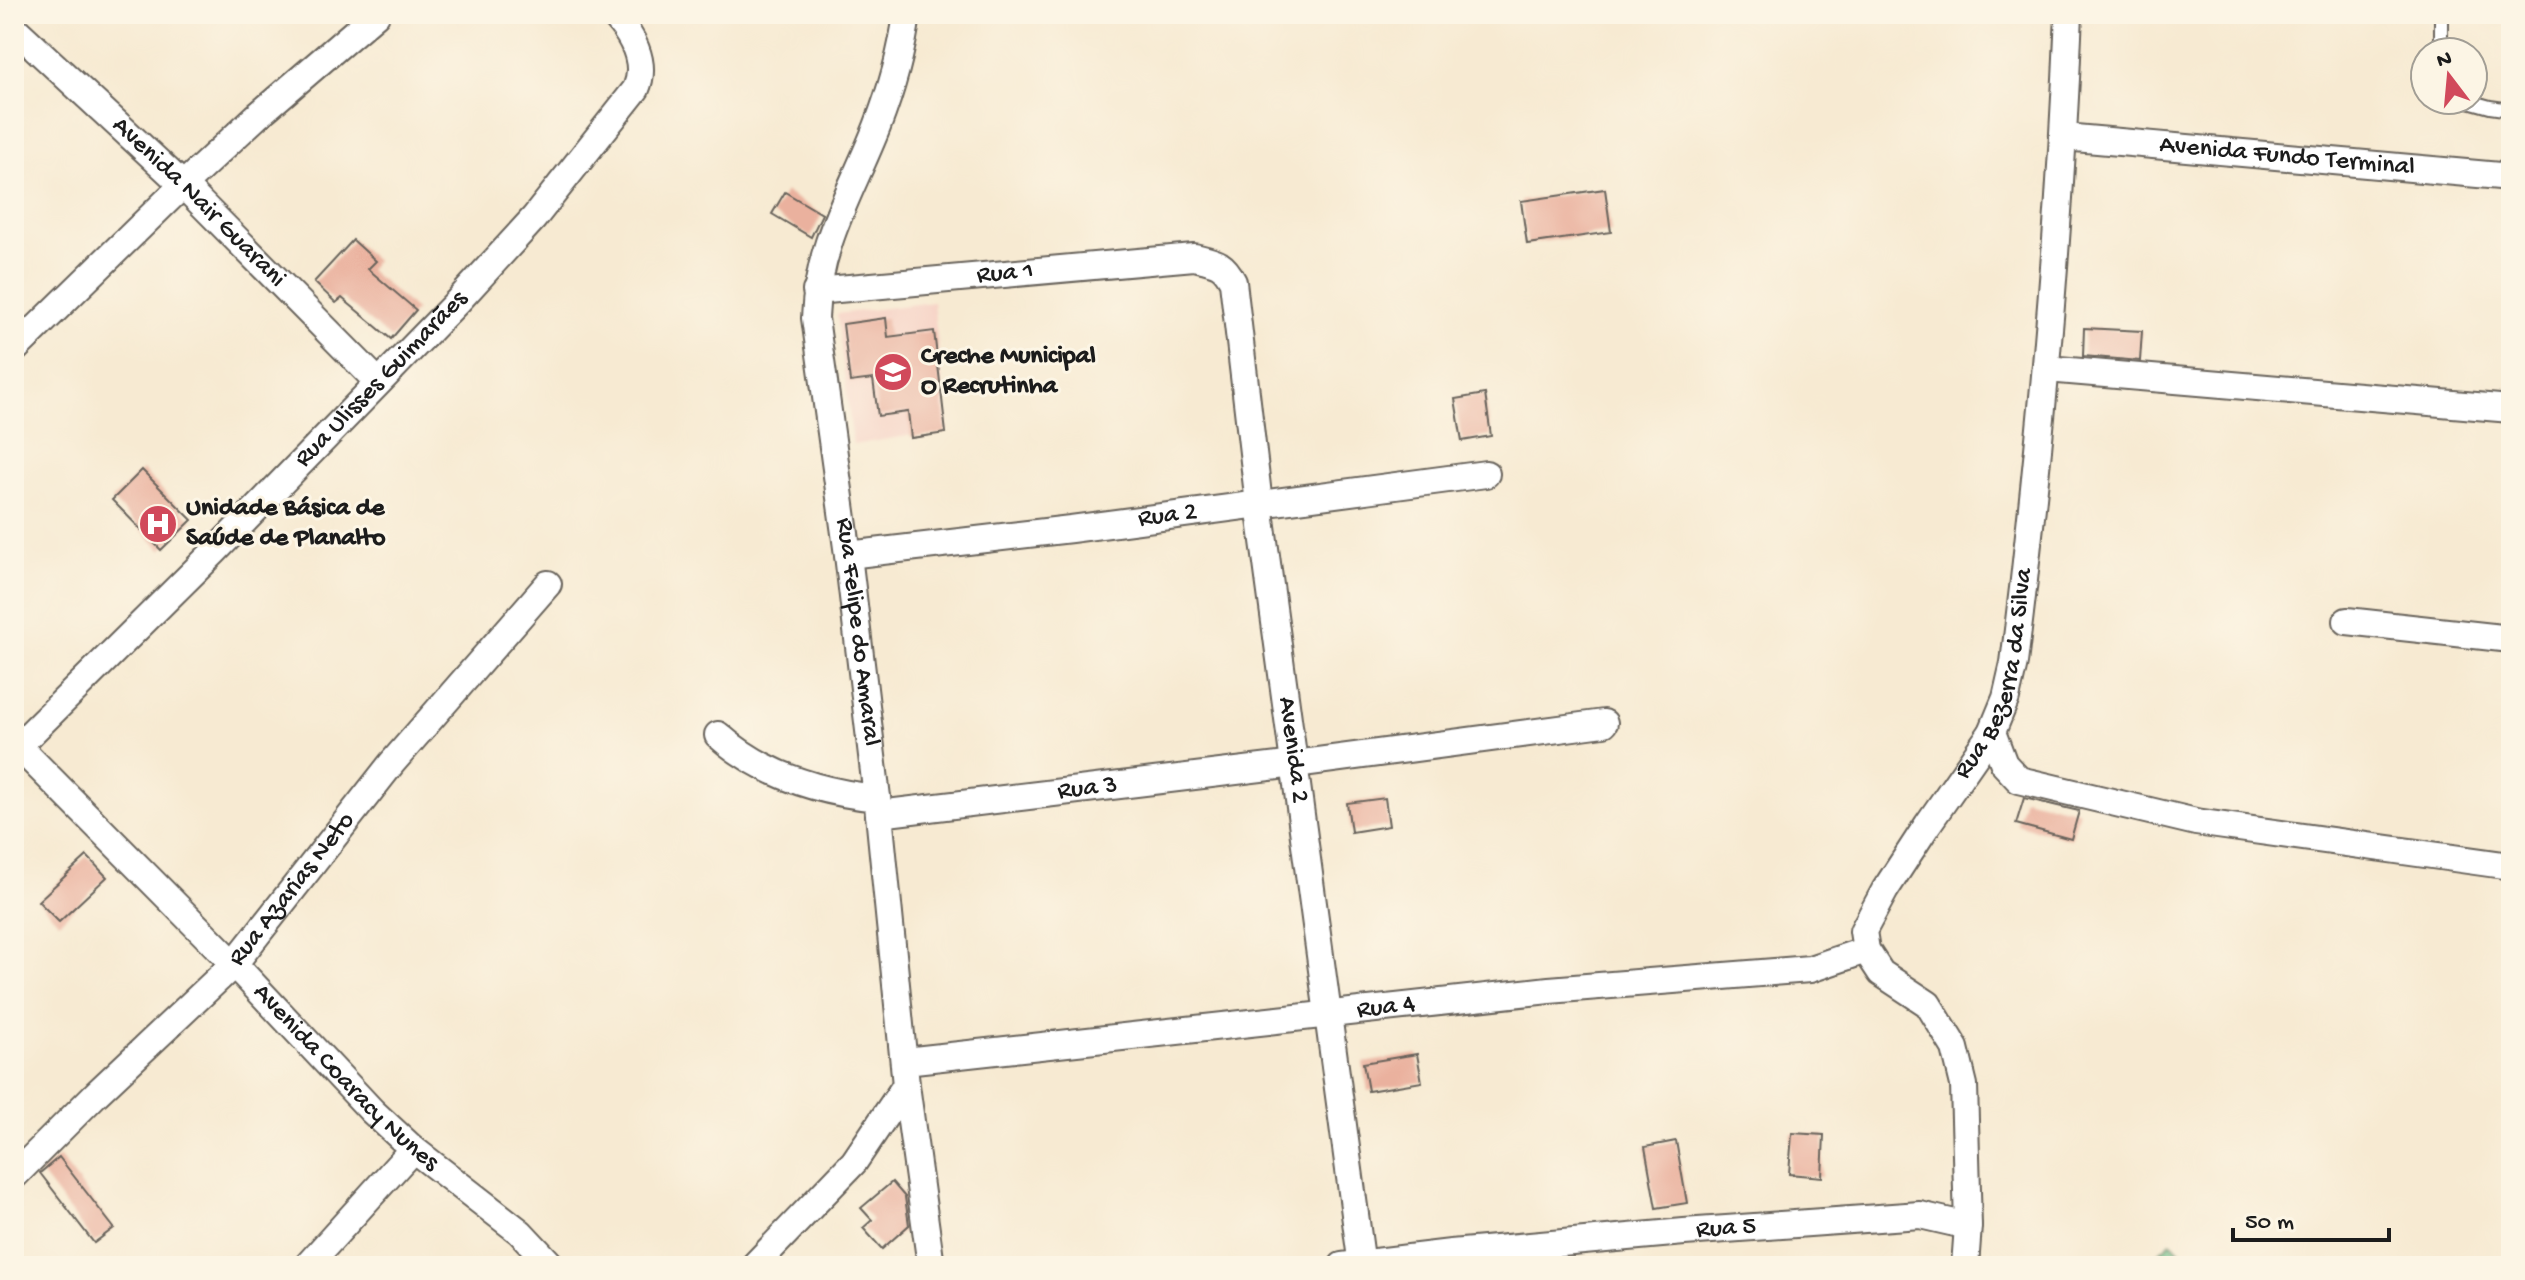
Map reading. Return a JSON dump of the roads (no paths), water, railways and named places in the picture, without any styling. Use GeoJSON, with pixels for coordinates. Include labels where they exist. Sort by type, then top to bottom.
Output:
{"type":"FeatureCollection","features":[{"type":"Feature","properties":{"kind":"street"},"geometry":{"type":"LineString","coordinates":[[14,350],[256,117],[376,14]]}},
{"type":"Feature","properties":{"kind":"street","name":"Rua Ulisses Guimarães"},"geometry":{"type":"LineString","coordinates":[[15,746],[215,551],[458,301],[534,218],[636,89],[641,78],[638,53],[613,14]]}},
{"type":"Feature","properties":{"kind":"street","name":"Rua Felipe do Amaral"},"geometry":{"type":"LineString","coordinates":[[907,14],[903,42],[878,126],[830,232],[816,291],[817,344],[848,555],[906,1073],[931,1266]]}},
{"type":"Feature","properties":{"kind":"street","name":"Rua Bezerra da Silva"},"geometry":{"type":"LineString","coordinates":[[1865,941],[1885,890],[1992,732],[2006,698],[2014,663],[2047,369],[2064,137],[2069,14]]}},
{"type":"Feature","properties":{"kind":"street","name":"Avenida Nair Guarani"},"geometry":{"type":"LineString","coordinates":[[14,28],[183,185],[378,382]]}},
{"type":"Feature","properties":{"kind":"street","name":"Avenida Fundo Terminal"},"geometry":{"type":"LineString","coordinates":[[2064,137],[2511,177]]}},
{"type":"Feature","properties":{"kind":"street","name":"Rua 1"},"geometry":{"type":"LineString","coordinates":[[816,291],[1194,257]]}},
{"type":"Feature","properties":{"kind":"street","name":"Avenida 2"},"geometry":{"type":"LineString","coordinates":[[1194,257],[1218,263],[1227,269],[1233,282],[1355,1265]]}},
{"type":"Feature","properties":{"kind":"street"},"geometry":{"type":"LineString","coordinates":[[2047,369],[2511,409]]}},
{"type":"Feature","properties":{"kind":"street","name":"Rua 2"},"geometry":{"type":"LineString","coordinates":[[848,555],[1486,474]]}},
{"type":"Feature","properties":{"kind":"street","name":"Rua Azarias Neto"},"geometry":{"type":"LineString","coordinates":[[14,1176],[234,964],[392,763],[548,584]]}},
{"type":"Feature","properties":{"kind":"street"},"geometry":{"type":"LineString","coordinates":[[2347,621],[2511,639]]}},
{"type":"Feature","properties":{"kind":"street","name":"Rua 3"},"geometry":{"type":"LineString","coordinates":[[718,735],[732,748],[806,786],[878,806],[1295,764],[1604,723]]}},
{"type":"Feature","properties":{"kind":"street"},"geometry":{"type":"LineString","coordinates":[[1992,732],[2004,764],[2019,780],[2196,822],[2511,866]]}},
{"type":"Feature","properties":{"kind":"street","name":"Avenida Coaracy Nunes"},"geometry":{"type":"LineString","coordinates":[[15,746],[234,964],[372,1111],[413,1149],[520,1232],[552,1266]]}},
{"type":"Feature","properties":{"kind":"street"},"geometry":{"type":"LineString","coordinates":[[1865,941],[1881,973],[1928,1004],[1955,1048],[1964,1085],[1968,1226],[1965,1266]]}},
{"type":"Feature","properties":{"kind":"street","name":"Rua 4"},"geometry":{"type":"LineString","coordinates":[[906,1073],[1326,1013],[1563,989],[1810,969],[1865,941]]}},
{"type":"Feature","properties":{"kind":"street"},"geometry":{"type":"LineString","coordinates":[[754,1266],[854,1162],[906,1073]]}},
{"type":"Feature","properties":{"kind":"street"},"geometry":{"type":"LineString","coordinates":[[307,1266],[413,1149]]}},
{"type":"Feature","properties":{"kind":"street","name":"Rua 5"},"geometry":{"type":"LineString","coordinates":[[1355,1265],[1684,1232],[1920,1215],[1968,1226]]}},
{"type":"Feature","properties":{"kind":"lane"},"geometry":{"type":"LineString","coordinates":[[2441,14],[2441,36]]}},
{"type":"Feature","properties":{"kind":"lane"},"geometry":{"type":"LineString","coordinates":[[2489,105],[2511,110]]}},
{"type":"Feature","properties":{"kind":"place","name":"Creche Municipal O Recrutinha"},"geometry":{"type":"Point","coordinates":[893,372]}},
{"type":"Feature","properties":{"kind":"place","name":"Unidade Básica de Saúde de Planalto"},"geometry":{"type":"Point","coordinates":[158,524]}}]}
